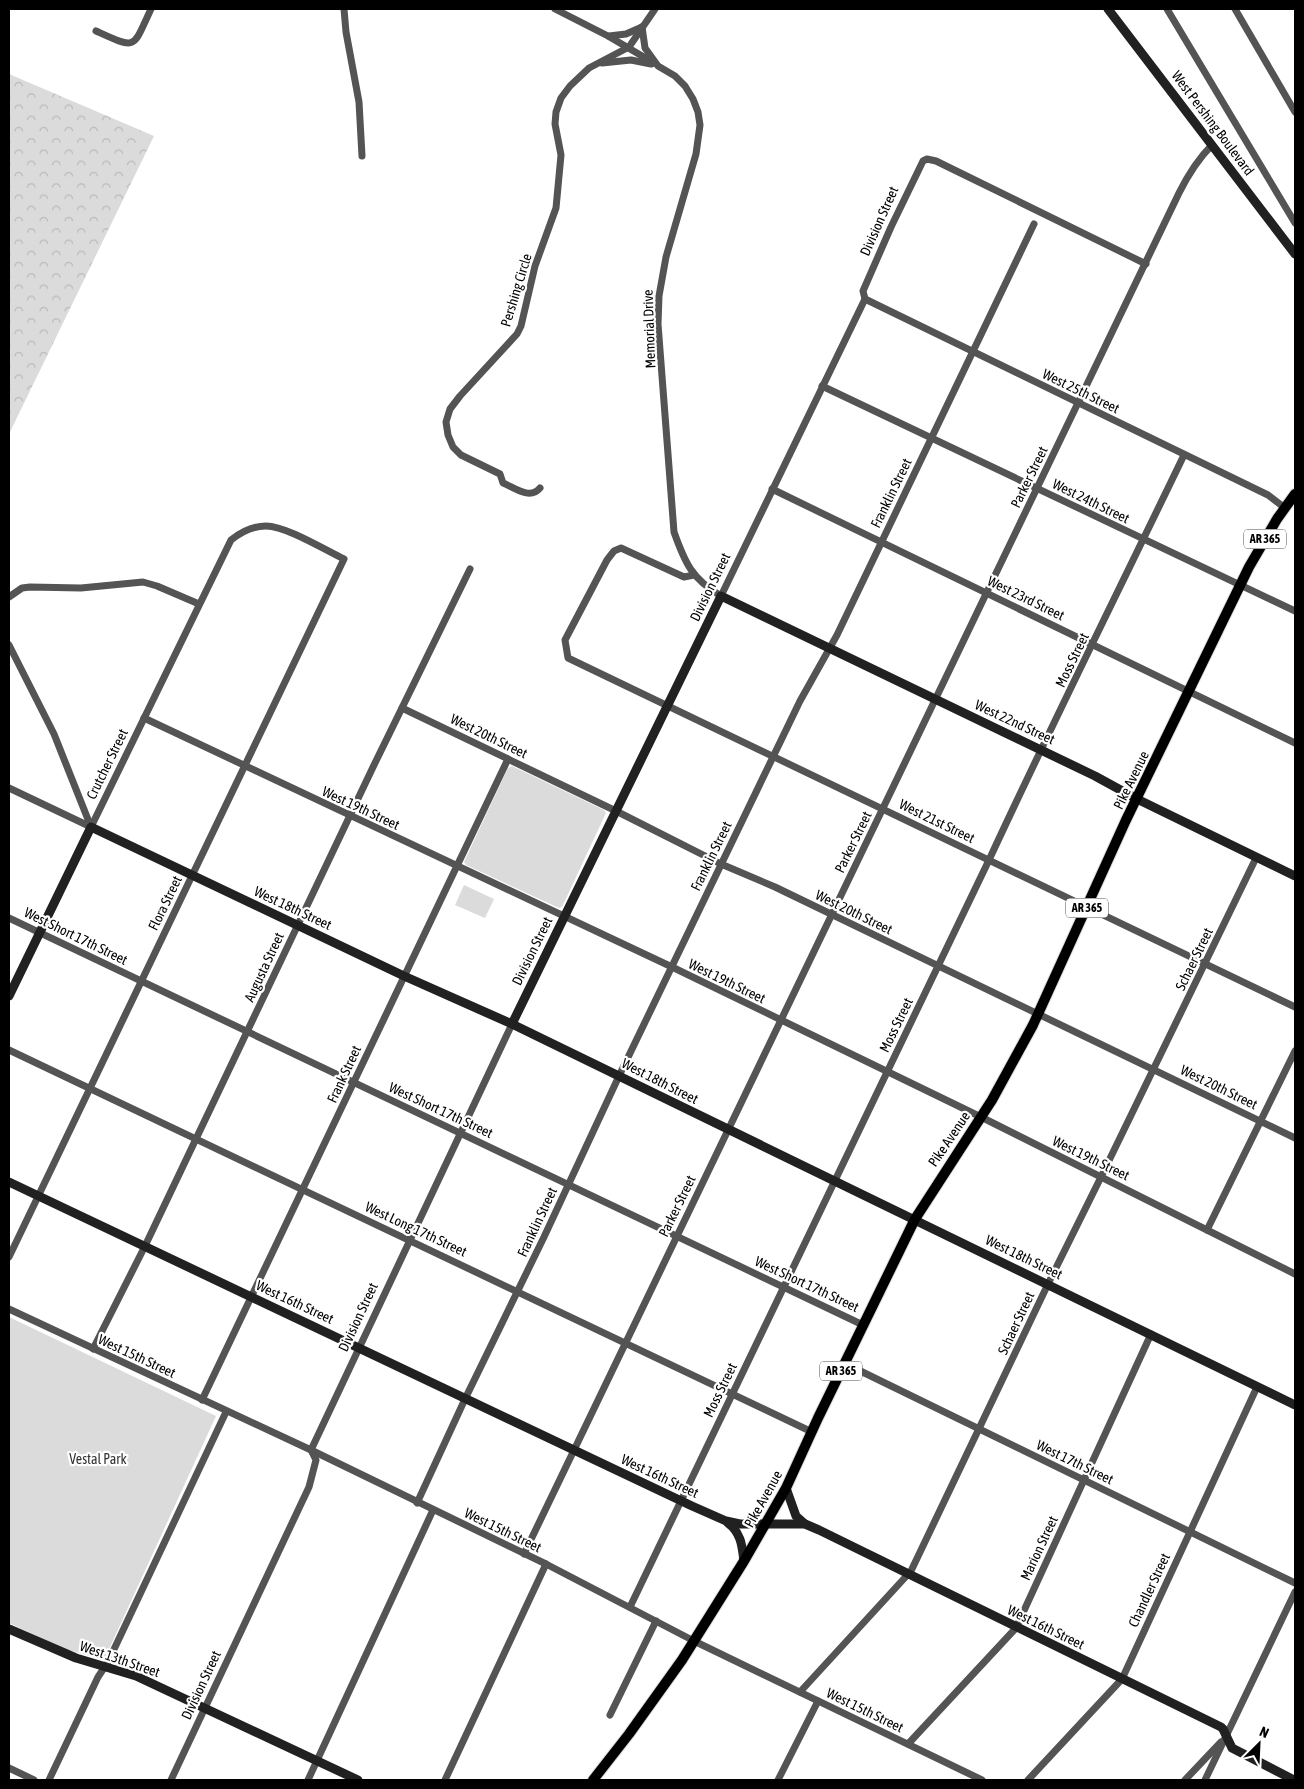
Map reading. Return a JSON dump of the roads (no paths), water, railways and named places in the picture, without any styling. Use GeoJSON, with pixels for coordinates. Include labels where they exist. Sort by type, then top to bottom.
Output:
{"type":"FeatureCollection","features":[{"type":"Feature","properties":{"kind":"main road","name":"Pike Avenue"},"geometry":{"type":"LineString","coordinates":[[593,1780],[634,1727],[694,1641],[744,1561],[786,1488],[914,1219],[1014,1063],[1137,799],[1240,586],[1263,542],[1295,494]]}},
{"type":"Feature","properties":{"kind":"street"},"geometry":{"type":"LineString","coordinates":[[96,31],[122,43],[130,44],[137,39],[151,9]]}},
{"type":"Feature","properties":{"kind":"street"},"geometry":{"type":"LineString","coordinates":[[344,9],[346,32],[359,102],[362,156]]}},
{"type":"Feature","properties":{"kind":"street"},"geometry":{"type":"LineString","coordinates":[[555,9],[629,47],[658,66]]}},
{"type":"Feature","properties":{"kind":"street"},"geometry":{"type":"LineString","coordinates":[[608,36],[626,34],[642,27],[655,9]]}},
{"type":"Feature","properties":{"kind":"street","name":"West Pershing Boulevard"},"geometry":{"type":"LineString","coordinates":[[1108,9],[1295,254]]}},
{"type":"Feature","properties":{"kind":"street"},"geometry":{"type":"LineString","coordinates":[[1167,9],[1295,223]]}},
{"type":"Feature","properties":{"kind":"street"},"geometry":{"type":"LineString","coordinates":[[1235,9],[1295,112]]}},
{"type":"Feature","properties":{"kind":"street","name":"Pershing Circle"},"geometry":{"type":"LineString","coordinates":[[540,488],[535,493],[529,494],[503,482],[500,474],[461,455],[453,447],[448,435],[446,422],[450,409],[460,396],[517,334],[521,326],[535,266],[556,208],[561,155],[555,124],[556,112],[561,98],[582,74],[594,65],[629,47],[642,27]]}},
{"type":"Feature","properties":{"kind":"street","name":"Memorial Drive"},"geometry":{"type":"LineString","coordinates":[[642,27],[645,48],[658,66]]}},
{"type":"Feature","properties":{"kind":"street","name":"Memorial Drive"},"geometry":{"type":"LineString","coordinates":[[594,65],[632,60],[658,66],[675,76],[685,86],[694,99],[698,112],[700,139],[666,257],[659,296],[658,324],[674,532],[682,554],[694,575],[709,589],[721,596]]}},
{"type":"Feature","properties":{"kind":"street","name":"Parker Street"},"geometry":{"type":"LineString","coordinates":[[524,1554],[1189,174],[1212,145]]}},
{"type":"Feature","properties":{"kind":"street","name":"Division Street"},"geometry":{"type":"LineString","coordinates":[[171,1780],[309,1487],[316,1460],[311,1450],[512,1024],[865,299],[863,290],[921,163],[929,160],[947,166],[1146,264]]}},
{"type":"Feature","properties":{"kind":"street","name":"Franklin Street"},"geometry":{"type":"LineString","coordinates":[[417,1503],[721,864],[881,542],[1034,224]]}},
{"type":"Feature","properties":{"kind":"street","name":"West 25th Street"},"geometry":{"type":"LineString","coordinates":[[865,299],[1268,494],[1285,508]]}},
{"type":"Feature","properties":{"kind":"street","name":"West 24th Street"},"geometry":{"type":"LineString","coordinates":[[822,386],[1295,612]]}},
{"type":"Feature","properties":{"kind":"street","name":"Moss Street"},"geometry":{"type":"LineString","coordinates":[[630,1607],[990,860],[1040,750],[1184,455]]}},
{"type":"Feature","properties":{"kind":"street","name":"West 23rd Street"},"geometry":{"type":"LineString","coordinates":[[772,489],[1295,743]]}},
{"type":"Feature","properties":{"kind":"street","name":"Flora Street"},"geometry":{"type":"LineString","coordinates":[[9,1257],[344,559],[280,528],[266,526],[240,532],[228,543]]}},
{"type":"Feature","properties":{"kind":"street","name":"Crutcher Street"},"geometry":{"type":"LineString","coordinates":[[9,996],[228,543]]}},
{"type":"Feature","properties":{"kind":"street","name":"West 21st Street"},"geometry":{"type":"LineString","coordinates":[[694,575],[684,578],[621,548],[614,550],[570,628],[565,640],[568,658],[1295,1007]]}},
{"type":"Feature","properties":{"kind":"street","name":"Augusta Street"},"geometry":{"type":"LineString","coordinates":[[93,1349],[145,1246],[470,569]]}},
{"type":"Feature","properties":{"kind":"street"},"geometry":{"type":"LineString","coordinates":[[9,597],[22,588],[30,587],[81,588],[143,582],[199,604]]}},
{"type":"Feature","properties":{"kind":"street","name":"West 22nd Street"},"geometry":{"type":"LineString","coordinates":[[721,596],[1095,776],[1137,799],[1295,876]]}},
{"type":"Feature","properties":{"kind":"street"},"geometry":{"type":"LineString","coordinates":[[9,644],[54,734],[91,827]]}},
{"type":"Feature","properties":{"kind":"street","name":"West 20th Street"},"geometry":{"type":"LineString","coordinates":[[402,708],[721,864],[832,915],[1295,1138]]}},
{"type":"Feature","properties":{"kind":"street","name":"West 19th Street"},"geometry":{"type":"LineString","coordinates":[[144,718],[564,918],[672,967],[980,1117],[1295,1274]]}},
{"type":"Feature","properties":{"kind":"street","name":"Frank Street"},"geometry":{"type":"LineString","coordinates":[[202,1400],[508,759]]}},
{"type":"Feature","properties":{"kind":"street","name":"West 18th Street"},"geometry":{"type":"LineString","coordinates":[[9,788],[404,976],[512,1024],[1295,1405]]}},
{"type":"Feature","properties":{"kind":"street","name":"Schaer Street"},"geometry":{"type":"LineString","coordinates":[[800,1692],[908,1574],[1256,858]]}},
{"type":"Feature","properties":{"kind":"street","name":"West Short 17th Street"},"geometry":{"type":"LineString","coordinates":[[9,918],[863,1325]]}},
{"type":"Feature","properties":{"kind":"street","name":"West Long 17th Street"},"geometry":{"type":"LineString","coordinates":[[9,1050],[812,1432]]}},
{"type":"Feature","properties":{"kind":"street"},"geometry":{"type":"LineString","coordinates":[[1207,1230],[1295,1051]]}},
{"type":"Feature","properties":{"kind":"street","name":"West 16th Street"},"geometry":{"type":"LineString","coordinates":[[9,1182],[726,1521],[740,1524],[805,1524],[1221,1727],[1232,1748],[1237,1752],[1294,1780]]}},
{"type":"Feature","properties":{"kind":"street","name":"West 15th Street"},"geometry":{"type":"LineString","coordinates":[[9,1309],[226,1412],[311,1450],[546,1564],[694,1641],[982,1780]]}},
{"type":"Feature","properties":{"kind":"street","name":"Marion Street"},"geometry":{"type":"LineString","coordinates":[[908,1744],[1016,1628],[1151,1334]]}},
{"type":"Feature","properties":{"kind":"street","name":"West 17th Street"},"geometry":{"type":"LineString","coordinates":[[844,1363],[1295,1583]]}},
{"type":"Feature","properties":{"kind":"street","name":"Chandler Street"},"geometry":{"type":"LineString","coordinates":[[1028,1780],[1122,1679],[1257,1386]]}},
{"type":"Feature","properties":{"kind":"street"},"geometry":{"type":"LineString","coordinates":[[50,1780],[226,1412]]}},
{"type":"Feature","properties":{"kind":"street"},"geometry":{"type":"LineString","coordinates":[[786,1488],[796,1516],[805,1524]]}},
{"type":"Feature","properties":{"kind":"street"},"geometry":{"type":"LineString","coordinates":[[308,1780],[433,1510]]}},
{"type":"Feature","properties":{"kind":"street"},"geometry":{"type":"LineString","coordinates":[[726,1521],[738,1533],[742,1542],[744,1561]]}},
{"type":"Feature","properties":{"kind":"street"},"geometry":{"type":"LineString","coordinates":[[445,1780],[546,1564]]}},
{"type":"Feature","properties":{"kind":"street"},"geometry":{"type":"LineString","coordinates":[[1205,1780],[1295,1592]]}},
{"type":"Feature","properties":{"kind":"street"},"geometry":{"type":"LineString","coordinates":[[610,1715],[656,1621]]}},
{"type":"Feature","properties":{"kind":"street","name":"West 13th Street"},"geometry":{"type":"LineString","coordinates":[[9,1629],[71,1656],[136,1676],[358,1780]]}},
{"type":"Feature","properties":{"kind":"street"},"geometry":{"type":"LineString","coordinates":[[778,1780],[818,1701]]}},
{"type":"Feature","properties":{"kind":"street"},"geometry":{"type":"LineString","coordinates":[[1185,1780],[1226,1736]]}},
{"type":"Feature","properties":{"kind":"street"},"geometry":{"type":"LineString","coordinates":[[9,1768],[34,1780]]}},
{"type":"Feature","properties":{"kind":"park label","name":"Vestal Park"},"geometry":{"type":"Point","coordinates":[98,1459]}}]}
